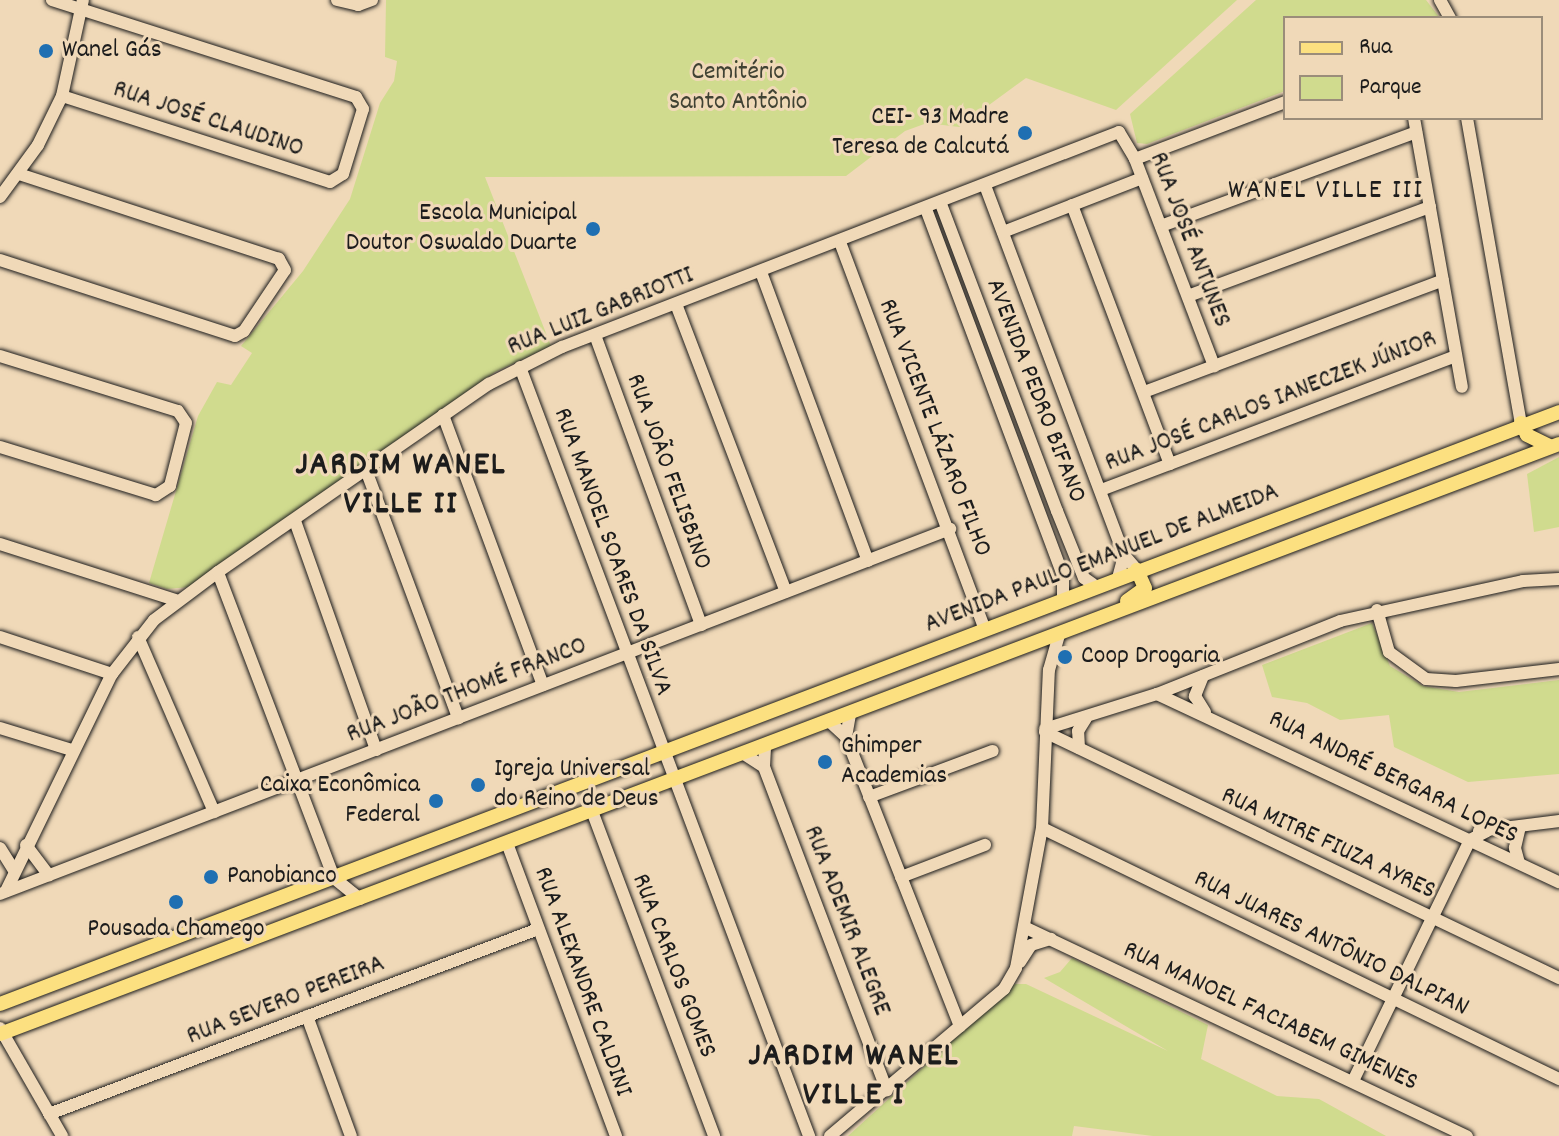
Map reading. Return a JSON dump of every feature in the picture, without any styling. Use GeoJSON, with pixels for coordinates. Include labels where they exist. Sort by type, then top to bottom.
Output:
{"type":"FeatureCollection","features":[{"type":"Feature","properties":{"kind":"main road","name":"AVENIDA PAULO EMANUEL DE ALMEIDA"},"geometry":{"type":"LineString","coordinates":[[0,1004],[1521,423],[1559,412]]}},
{"type":"Feature","properties":{"kind":"main road"},"geometry":{"type":"LineString","coordinates":[[1521,423],[1527,435],[1554,445]]}},
{"type":"Feature","properties":{"kind":"main road","name":"AVENIDA PAULO EMANUEL DE ALMEIDA"},"geometry":{"type":"LineString","coordinates":[[1,1032],[1025,648],[1554,445]]}},
{"type":"Feature","properties":{"kind":"main road"},"geometry":{"type":"LineString","coordinates":[[1077,627],[1141,593],[1145,583],[1137,570]]}},
{"type":"Feature","properties":{"kind":"street"},"geometry":{"type":"LineString","coordinates":[[0,197],[19,174],[62,96],[82,5],[52,0]]}},
{"type":"Feature","properties":{"kind":"street"},"geometry":{"type":"LineString","coordinates":[[337,0],[371,1]]}},
{"type":"Feature","properties":{"kind":"street","name":"RUA JOSÉ CLAUDINO"},"geometry":{"type":"LineString","coordinates":[[62,96],[330,182],[340,179],[363,109],[356,97],[82,5]]}},
{"type":"Feature","properties":{"kind":"street"},"geometry":{"type":"LineString","coordinates":[[1135,159],[1283,103]]}},
{"type":"Feature","properties":{"kind":"street"},"geometry":{"type":"LineString","coordinates":[[1414,120],[1462,387]]}},
{"type":"Feature","properties":{"kind":"street"},"geometry":{"type":"LineString","coordinates":[[1467,120],[1521,423]]}},
{"type":"Feature","properties":{"kind":"street","name":"RUA JOSÉ ANTUNES"},"geometry":{"type":"LineString","coordinates":[[1119,132],[1135,159],[1214,366]]}},
{"type":"Feature","properties":{"kind":"street","name":"RUA LUIZ GABRIOTTI"},"geometry":{"type":"LineString","coordinates":[[3,893],[112,674],[138,637],[175,600],[295,521],[443,415],[520,367],[595,335],[986,188],[1119,132]]}},
{"type":"Feature","properties":{"kind":"street"},"geometry":{"type":"LineString","coordinates":[[1161,226],[1416,132]]}},
{"type":"Feature","properties":{"kind":"street"},"geometry":{"type":"LineString","coordinates":[[0,260],[235,336],[244,331],[285,266],[279,259],[19,174]]}},
{"type":"Feature","properties":{"kind":"street"},"geometry":{"type":"LineString","coordinates":[[1003,232],[1142,178]]}},
{"type":"Feature","properties":{"kind":"street"},"geometry":{"type":"LineString","coordinates":[[986,188],[1124,555],[1137,570]]}},
{"type":"Feature","properties":{"kind":"street","name":"AVENIDA PEDRO BIFANO"},"geometry":{"type":"LineString","coordinates":[[941,204],[1084,578],[1097,587]]}},
{"type":"Feature","properties":{"kind":"street"},"geometry":{"type":"LineString","coordinates":[[1072,205],[1170,464]]}},
{"type":"Feature","properties":{"kind":"street"},"geometry":{"type":"LineString","coordinates":[[1188,296],[1430,207]]}},
{"type":"Feature","properties":{"kind":"street","name":"AVENIDA PEDRO BIFANO"},"geometry":{"type":"LineString","coordinates":[[926,209],[1063,576],[1063,600]]}},
{"type":"Feature","properties":{"kind":"street","name":"RUA VICENTE LÁZARO FILHO"},"geometry":{"type":"LineString","coordinates":[[840,242],[950,529],[985,630]]}},
{"type":"Feature","properties":{"kind":"street"},"geometry":{"type":"LineString","coordinates":[[761,272],[868,561]]}},
{"type":"Feature","properties":{"kind":"street"},"geometry":{"type":"LineString","coordinates":[[1144,392],[1443,280]]}},
{"type":"Feature","properties":{"kind":"street"},"geometry":{"type":"LineString","coordinates":[[676,304],[786,592]]}},
{"type":"Feature","properties":{"kind":"street","name":"RUA JOÃO FELISBINO"},"geometry":{"type":"LineString","coordinates":[[595,335],[701,625]]}},
{"type":"Feature","properties":{"kind":"street"},"geometry":{"type":"LineString","coordinates":[[0,356],[178,411],[185,418],[170,486],[162,494],[149,494],[0,447]]}},
{"type":"Feature","properties":{"kind":"street","name":"RUA JOSÉ CARLOS IANECZEK JÚNIOR"},"geometry":{"type":"LineString","coordinates":[[1101,490],[1456,356]]}},
{"type":"Feature","properties":{"kind":"street","name":"RUA MANOEL SOARES DA SILVA"},"geometry":{"type":"LineString","coordinates":[[520,367],[662,753]]}},
{"type":"Feature","properties":{"kind":"street"},"geometry":{"type":"LineString","coordinates":[[443,415],[543,685]]}},
{"type":"Feature","properties":{"kind":"street"},"geometry":{"type":"LineString","coordinates":[[366,470],[458,718]]}},
{"type":"Feature","properties":{"kind":"street"},"geometry":{"type":"LineString","coordinates":[[1041,518],[1057,511]]}},
{"type":"Feature","properties":{"kind":"street"},"geometry":{"type":"LineString","coordinates":[[295,521],[376,750]]}},
{"type":"Feature","properties":{"kind":"street","name":"RUA JOÃO THOMÉ FRANCO"},"geometry":{"type":"LineString","coordinates":[[3,893],[950,529]]}},
{"type":"Feature","properties":{"kind":"street"},"geometry":{"type":"LineString","coordinates":[[0,544],[175,600]]}},
{"type":"Feature","properties":{"kind":"street"},"geometry":{"type":"LineString","coordinates":[[1118,578],[1124,555]]}},
{"type":"Feature","properties":{"kind":"street"},"geometry":{"type":"LineString","coordinates":[[218,572],[334,878],[360,899]]}},
{"type":"Feature","properties":{"kind":"street"},"geometry":{"type":"LineString","coordinates":[[1045,731],[1157,694],[1377,610],[1559,579]]}},
{"type":"Feature","properties":{"kind":"street"},"geometry":{"type":"LineString","coordinates":[[1377,610],[1389,652],[1426,679],[1456,681],[1559,669]]}},
{"type":"Feature","properties":{"kind":"street"},"geometry":{"type":"LineString","coordinates":[[1016,968],[1041,834],[1049,670],[1059,634]]}},
{"type":"Feature","properties":{"kind":"street"},"geometry":{"type":"LineString","coordinates":[[0,637],[112,674]]}},
{"type":"Feature","properties":{"kind":"street"},"geometry":{"type":"LineString","coordinates":[[138,637],[214,812]]}},
{"type":"Feature","properties":{"kind":"street"},"geometry":{"type":"LineString","coordinates":[[1025,648],[1041,652],[1049,670]]}},
{"type":"Feature","properties":{"kind":"street"},"geometry":{"type":"LineString","coordinates":[[1196,701],[1203,676]]}},
{"type":"Feature","properties":{"kind":"street"},"geometry":{"type":"LineString","coordinates":[[1177,702],[1171,693],[1180,685]]}},
{"type":"Feature","properties":{"kind":"street","name":"RUA ANDRÉ BERGARA LOPES"},"geometry":{"type":"LineString","coordinates":[[1180,685],[1207,714]]}},
{"type":"Feature","properties":{"kind":"street","name":"RUA ANDRÉ BERGARA LOPES"},"geometry":{"type":"LineString","coordinates":[[1157,694],[1207,714],[1559,882]]}},
{"type":"Feature","properties":{"kind":"street"},"geometry":{"type":"LineString","coordinates":[[1047,703],[1055,716],[1086,718]]}},
{"type":"Feature","properties":{"kind":"street"},"geometry":{"type":"LineString","coordinates":[[846,737],[850,714]]}},
{"type":"Feature","properties":{"kind":"street"},"geometry":{"type":"LineString","coordinates":[[1044,765],[1052,750],[1079,748],[1078,731],[1086,718]]}},
{"type":"Feature","properties":{"kind":"street"},"geometry":{"type":"LineString","coordinates":[[829,721],[846,737],[960,1026]]}},
{"type":"Feature","properties":{"kind":"street"},"geometry":{"type":"LineString","coordinates":[[0,728],[72,750]]}},
{"type":"Feature","properties":{"kind":"street","name":"RUA MITRE FIUZA AYRES"},"geometry":{"type":"LineString","coordinates":[[1045,731],[1559,978]]}},
{"type":"Feature","properties":{"kind":"street","name":"RUA ADEMIR ALEGRE"},"geometry":{"type":"LineString","coordinates":[[765,746],[764,767],[887,1090]]}},
{"type":"Feature","properties":{"kind":"street"},"geometry":{"type":"LineString","coordinates":[[869,797],[993,751]]}},
{"type":"Feature","properties":{"kind":"street"},"geometry":{"type":"LineString","coordinates":[[662,753],[808,1132],[833,1133],[1004,989],[1031,945],[1054,939]]}},
{"type":"Feature","properties":{"kind":"street"},"geometry":{"type":"LineString","coordinates":[[744,754],[764,767]]}},
{"type":"Feature","properties":{"kind":"street","name":"RUA CARLOS GOMES"},"geometry":{"type":"LineString","coordinates":[[592,811],[714,1136]]}},
{"type":"Feature","properties":{"kind":"street"},"geometry":{"type":"LineString","coordinates":[[1452,831],[1487,831],[1559,821]]}},
{"type":"Feature","properties":{"kind":"street"},"geometry":{"type":"LineString","coordinates":[[1519,863],[1515,848],[1520,827]]}},
{"type":"Feature","properties":{"kind":"street"},"geometry":{"type":"LineString","coordinates":[[1354,1079],[1470,840],[1487,831]]}},
{"type":"Feature","properties":{"kind":"street","name":"RUA JUARES ANTÔNIO DALPIAN"},"geometry":{"type":"LineString","coordinates":[[1041,834],[1083,850]]}},
{"type":"Feature","properties":{"kind":"street","name":"RUA JUARES ANTÔNIO DALPIAN"},"geometry":{"type":"LineString","coordinates":[[1041,834],[1083,850],[1559,1079]]}},
{"type":"Feature","properties":{"kind":"street"},"geometry":{"type":"LineString","coordinates":[[1037,857],[1057,842]]}},
{"type":"Feature","properties":{"kind":"street","name":"RUA ALEXANDRE CALDINI"},"geometry":{"type":"LineString","coordinates":[[507,843],[616,1136]]}},
{"type":"Feature","properties":{"kind":"street"},"geometry":{"type":"LineString","coordinates":[[26,845],[49,875]]}},
{"type":"Feature","properties":{"kind":"street"},"geometry":{"type":"LineString","coordinates":[[901,877],[985,845]]}},
{"type":"Feature","properties":{"kind":"street"},"geometry":{"type":"LineString","coordinates":[[0,848],[14,870]]}},
{"type":"Feature","properties":{"kind":"street","name":"RUA MANOEL FACIABEM GIMENES"},"geometry":{"type":"LineString","coordinates":[[1024,927],[1354,1079],[1467,1136]]}},
{"type":"Feature","properties":{"kind":"street","name":"RUA SEVERO PEREIRA"},"geometry":{"type":"LineString","coordinates":[[49,1114],[538,929]]}},
{"type":"Feature","properties":{"kind":"street"},"geometry":{"type":"LineString","coordinates":[[307,1016],[351,1136]]}},
{"type":"Feature","properties":{"kind":"street"},"geometry":{"type":"LineString","coordinates":[[1,1032],[62,1136]]}},
{"type":"Feature","properties":{"kind":"green space","name":"Cemitério Santo Antônio"},"geometry":{"type":"Polygon","coordinates":[[[386,0],[1237,0],[1116,110],[1026,78],[959,127],[927,123],[905,131],[846,176],[485,177],[551,346],[495,372],[190,587],[167,589],[149,583],[198,416],[217,382],[231,385],[252,353],[241,346],[303,271],[350,199],[380,103],[394,81],[397,61],[385,57],[386,0]]]}},
{"type":"Feature","properties":{"kind":"green space"},"geometry":{"type":"Polygon","coordinates":[[[1256,0],[1426,0],[1438,16],[1283,16],[1283,92],[1147,144],[1137,143],[1130,114],[1256,0]]]}},
{"type":"Feature","properties":{"kind":"green space"},"geometry":{"type":"Polygon","coordinates":[[[1559,457],[1559,527],[1534,532],[1527,474],[1559,457]]]}},
{"type":"Feature","properties":{"kind":"green space"},"geometry":{"type":"Polygon","coordinates":[[[1372,623],[1390,666],[1423,686],[1459,692],[1559,680],[1559,774],[1468,782],[1394,747],[1389,715],[1340,720],[1307,703],[1272,697],[1262,665],[1372,623]]]}},
{"type":"Feature","properties":{"kind":"green space"},"geometry":{"type":"Polygon","coordinates":[[[1072,958],[1208,1025],[1201,1059],[1277,1096],[1319,1099],[1386,1136],[1153,1136],[1074,1126],[1072,1136],[848,1136],[1015,984],[1026,984],[1168,1051],[1044,978],[1060,972],[1072,958]]]}},
{"type":"Feature","properties":{"kind":"place","name":"Wanel Gás"},"geometry":{"type":"Point","coordinates":[46,51]}},
{"type":"Feature","properties":{"kind":"place","name":"CEI- 93 Madre Teresa de Calcutá"},"geometry":{"type":"Point","coordinates":[1025,133]}},
{"type":"Feature","properties":{"kind":"place","name":"Escola Municipal Doutor Oswaldo Duarte"},"geometry":{"type":"Point","coordinates":[593,229]}},
{"type":"Feature","properties":{"kind":"place","name":"Coop Drogaria"},"geometry":{"type":"Point","coordinates":[1065,657]}},
{"type":"Feature","properties":{"kind":"place","name":"Ghimper Academias"},"geometry":{"type":"Point","coordinates":[825,762]}},
{"type":"Feature","properties":{"kind":"place","name":"Igreja Universal do Reino de Deus"},"geometry":{"type":"Point","coordinates":[478,785]}},
{"type":"Feature","properties":{"kind":"place","name":"Caixa Econômica Federal"},"geometry":{"type":"Point","coordinates":[436,801]}},
{"type":"Feature","properties":{"kind":"place","name":"Panobianco"},"geometry":{"type":"Point","coordinates":[211,877]}},
{"type":"Feature","properties":{"kind":"place","name":"Pousada Chamego"},"geometry":{"type":"Point","coordinates":[176,902]}},
{"type":"Feature","properties":{"kind":"district","name":"WANEL VILLE III"},"geometry":{"type":"Point","coordinates":[1326,192]}},
{"type":"Feature","properties":{"kind":"district","name":"JARDIM WANEL VILLE II"},"geometry":{"type":"Point","coordinates":[401,486]}},
{"type":"Feature","properties":{"kind":"district","name":"JARDIM WANEL VILLE I"},"geometry":{"type":"Point","coordinates":[854,1076]}}]}
